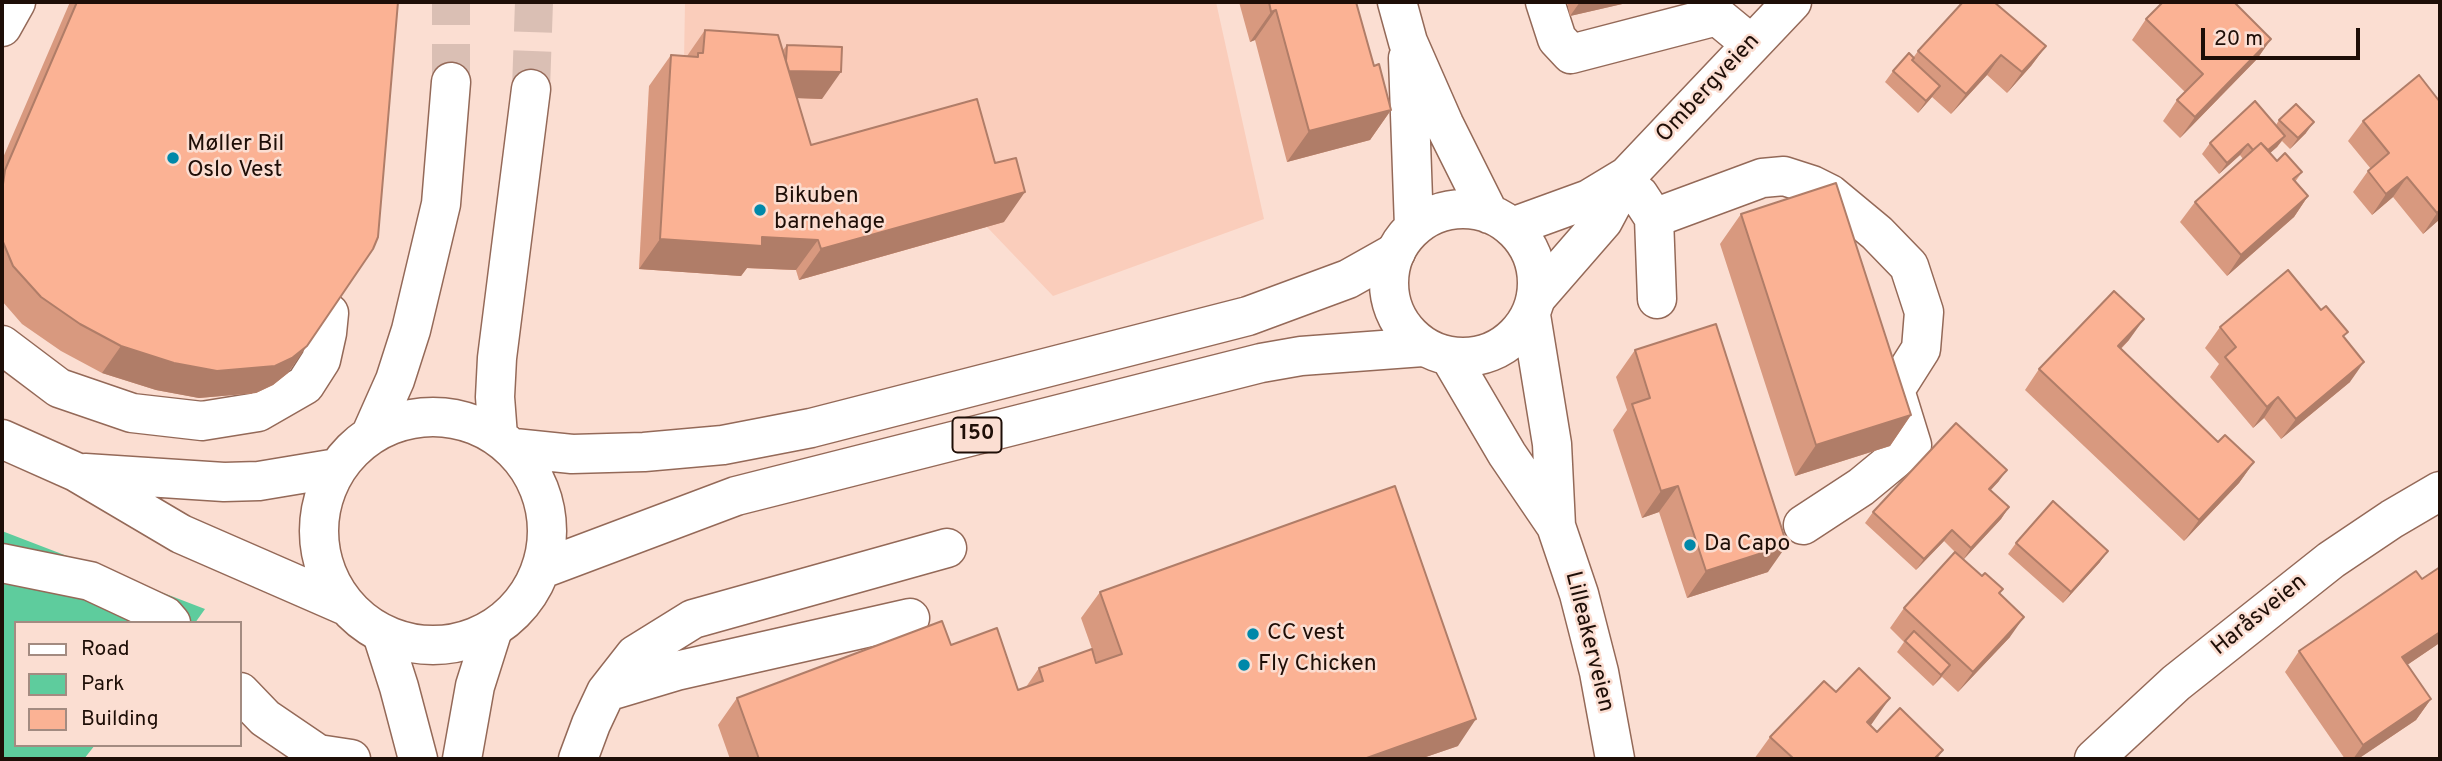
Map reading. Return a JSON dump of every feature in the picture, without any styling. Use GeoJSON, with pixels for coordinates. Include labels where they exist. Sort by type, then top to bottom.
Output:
{"type":"FeatureCollection","features":[{"type":"Feature","properties":{"kind":"main road"},"geometry":{"type":"LineString","coordinates":[[2,27],[16,2]]}},
{"type":"Feature","properties":{"kind":"main road"},"geometry":{"type":"LineString","coordinates":[[1397,2],[1408,42],[1444,124],[1501,221],[1525,242],[1537,279],[1533,306],[1517,334],[1497,349],[1474,357],[1436,352],[1407,332],[1395,315],[1389,294],[1389,273],[1405,240],[1431,217],[1450,211],[1470,210],[1501,221]]}},
{"type":"Feature","properties":{"kind":"main road"},"geometry":{"type":"LineString","coordinates":[[1545,2],[1557,39],[1571,54],[1720,9],[1751,44]]}},
{"type":"Feature","properties":{"kind":"main road","name":"Ombergveien"},"geometry":{"type":"LineString","coordinates":[[1533,306],[1602,221],[1627,176],[1792,2]]}},
{"type":"Feature","properties":{"kind":"main road"},"geometry":{"type":"LineString","coordinates":[[1405,240],[1408,42]]}},
{"type":"Feature","properties":{"kind":"main road"},"geometry":{"type":"LineString","coordinates":[[371,434],[395,380],[411,330],[440,204],[451,82]]}},
{"type":"Feature","properties":{"kind":"main road"},"geometry":{"type":"LineString","coordinates":[[506,442],[495,397],[497,358],[531,89]]}},
{"type":"Feature","properties":{"kind":"main road"},"geometry":{"type":"LineString","coordinates":[[1627,176],[1654,218],[1657,299]]}},
{"type":"Feature","properties":{"kind":"main road","name":"Ombergveien"},"geometry":{"type":"LineString","coordinates":[[1501,221],[1589,199],[1627,176]]}},
{"type":"Feature","properties":{"kind":"main road"},"geometry":{"type":"LineString","coordinates":[[1654,218],[1762,178],[1784,176],[1830,194],[1877,233],[1909,266],[1924,312],[1921,349],[1895,390],[1912,445],[1861,488],[1803,525]]}},
{"type":"Feature","properties":{"kind":"main road","name":"150"},"geometry":{"type":"LineString","coordinates":[[506,442],[572,454],[644,452],[723,445],[811,428],[1248,316],[1348,279],[1405,240]]}},
{"type":"Feature","properties":{"kind":"main road","name":"Lilleakerveien"},"geometry":{"type":"LineString","coordinates":[[1533,306],[1552,444],[1556,526],[1588,626],[1615,759]]}},
{"type":"Feature","properties":{"kind":"main road"},"geometry":{"type":"LineString","coordinates":[[2,345],[59,388],[132,413],[202,421],[258,412],[306,385],[321,360],[329,313]]}},
{"type":"Feature","properties":{"kind":"main road","name":"150"},"geometry":{"type":"LineString","coordinates":[[542,569],[736,496],[1261,363],[1301,356],[1436,352]]}},
{"type":"Feature","properties":{"kind":"main road","name":"Lilleakerveien"},"geometry":{"type":"LineString","coordinates":[[1436,352],[1556,526]]}},
{"type":"Feature","properties":{"kind":"main road","name":"150"},"geometry":{"type":"LineString","coordinates":[[421,416],[448,416],[474,423],[506,442],[534,475],[546,505],[548,537],[542,569],[530,593],[514,613],[493,629],[457,643],[419,645],[382,634],[362,622],[346,606],[322,562],[319,513],[337,468],[352,449],[371,434],[395,422],[421,416]]}},
{"type":"Feature","properties":{"kind":"main road"},"geometry":{"type":"LineString","coordinates":[[2,439],[76,472],[181,534],[346,606]]}},
{"type":"Feature","properties":{"kind":"main road"},"geometry":{"type":"LineString","coordinates":[[76,472],[224,482],[259,481],[337,468]]}},
{"type":"Feature","properties":{"kind":"main road","name":"Haråsveien"},"geometry":{"type":"LineString","coordinates":[[2094,759],[2176,683],[2331,560],[2440,491]]}},
{"type":"Feature","properties":{"kind":"main road"},"geometry":{"type":"LineString","coordinates":[[572,759],[606,692],[635,655],[693,619],[947,548]]}},
{"type":"Feature","properties":{"kind":"main road"},"geometry":{"type":"LineString","coordinates":[[2,563],[90,581],[167,620]]}},
{"type":"Feature","properties":{"kind":"main road"},"geometry":{"type":"LineString","coordinates":[[606,692],[676,671],[910,618]]}},
{"type":"Feature","properties":{"kind":"main road"},"geometry":{"type":"LineString","coordinates":[[462,759],[475,686],[493,629]]}},
{"type":"Feature","properties":{"kind":"main road"},"geometry":{"type":"LineString","coordinates":[[382,634],[418,759]]}},
{"type":"Feature","properties":{"kind":"main road"},"geometry":{"type":"LineString","coordinates":[[242,694],[265,718],[318,754],[351,759]]}},
{"type":"Feature","properties":{"kind":"shaded area"},"geometry":{"type":"Polygon","coordinates":[[[685,2],[1216,2],[1264,219],[1053,296],[987,227],[799,280],[796,270],[741,268],[741,276],[639,269],[649,86],[676,88],[684,61],[685,2]]]}},
{"type":"Feature","properties":{"kind":"green space"},"geometry":{"type":"Polygon","coordinates":[[[2,531],[205,609],[196,621],[14,621],[14,747],[93,747],[84,759],[2,759],[2,531]]]}},
{"type":"Feature","properties":{"kind":"building"},"geometry":{"type":"Polygon","coordinates":[[[77,2],[398,2],[378,237],[373,249],[307,346],[292,358],[275,366],[217,371],[174,363],[121,346],[80,324],[41,297],[13,266],[2,234],[5,170],[77,2]]]}},
{"type":"Feature","properties":{"kind":"building"},"geometry":{"type":"Polygon","coordinates":[[[1269,2],[1356,2],[1374,66],[1379,64],[1391,110],[1309,131],[1276,10],[1271,12],[1269,2]]]}},
{"type":"Feature","properties":{"kind":"building"},"geometry":{"type":"Polygon","coordinates":[[[1963,2],[1994,2],[2046,46],[2022,72],[2001,55],[1966,94],[1918,51],[1963,2]]]}},
{"type":"Feature","properties":{"kind":"building"},"geometry":{"type":"Polygon","coordinates":[[[2163,2],[2234,2],[2271,39],[2195,117],[2177,100],[2203,74],[2146,19],[2163,2]]]}},
{"type":"Feature","properties":{"kind":"building"},"geometry":{"type":"Polygon","coordinates":[[[705,30],[778,35],[811,145],[977,99],[995,163],[1016,158],[1025,192],[821,249],[818,240],[762,237],[762,246],[660,239],[671,55],[698,57],[698,53],[703,53],[705,30]]]}},
{"type":"Feature","properties":{"kind":"building"},"geometry":{"type":"Polygon","coordinates":[[[787,45],[842,47],[841,72],[789,71],[786,61],[787,45]]]}},
{"type":"Feature","properties":{"kind":"building"},"geometry":{"type":"Polygon","coordinates":[[[1909,53],[1914,58],[1912,60],[1940,86],[1926,101],[1893,71],[1909,53]]]}},
{"type":"Feature","properties":{"kind":"building"},"geometry":{"type":"Polygon","coordinates":[[[2419,75],[2440,102],[2440,210],[2437,213],[2407,177],[2386,194],[2368,171],[2389,153],[2363,121],[2419,75]]]}},
{"type":"Feature","properties":{"kind":"building"},"geometry":{"type":"Polygon","coordinates":[[[2255,101],[2285,136],[2268,150],[2261,143],[2253,150],[2248,144],[2227,163],[2210,143],[2255,101]]]}},
{"type":"Feature","properties":{"kind":"building"},"geometry":{"type":"Polygon","coordinates":[[[2296,104],[2314,122],[2298,138],[2279,120],[2296,104]]]}},
{"type":"Feature","properties":{"kind":"building"},"geometry":{"type":"Polygon","coordinates":[[[2261,143],[2277,161],[2285,153],[2302,172],[2293,179],[2308,196],[2241,255],[2195,202],[2261,143]]]}},
{"type":"Feature","properties":{"kind":"building"},"geometry":{"type":"Polygon","coordinates":[[[1836,183],[1911,415],[1816,445],[1741,214],[1836,183]]]}},
{"type":"Feature","properties":{"kind":"building"},"geometry":{"type":"Polygon","coordinates":[[[2288,270],[2321,310],[2326,306],[2348,332],[2343,336],[2364,362],[2296,419],[2278,397],[2267,407],[2225,357],[2236,347],[2220,327],[2288,270]]]}},
{"type":"Feature","properties":{"kind":"building"},"geometry":{"type":"Polygon","coordinates":[[[2114,291],[2144,319],[2118,346],[2218,442],[2225,435],[2254,462],[2199,520],[2039,369],[2114,291]]]}},
{"type":"Feature","properties":{"kind":"building"},"geometry":{"type":"Polygon","coordinates":[[[1716,324],[1787,545],[1706,571],[1678,486],[1661,491],[1632,404],[1650,398],[1635,350],[1716,324]]]}},
{"type":"Feature","properties":{"kind":"building"},"geometry":{"type":"Polygon","coordinates":[[[1956,423],[2007,470],[1989,489],[2009,507],[1971,548],[1952,530],[1924,559],[1873,512],[1956,423]]]}},
{"type":"Feature","properties":{"kind":"building","name":"CC vest"},"geometry":{"type":"Polygon","coordinates":[[[1395,486],[1476,719],[1364,759],[759,759],[737,698],[942,621],[951,645],[997,628],[1018,690],[1043,681],[1039,668],[1092,649],[1096,663],[1122,654],[1100,592],[1395,486]]]}},
{"type":"Feature","properties":{"kind":"building"},"geometry":{"type":"Polygon","coordinates":[[[2053,501],[2108,551],[2071,592],[2016,543],[2053,501]]]}},
{"type":"Feature","properties":{"kind":"building"},"geometry":{"type":"Polygon","coordinates":[[[1955,552],[1982,576],[1985,573],[2003,589],[1999,593],[2024,617],[1973,672],[1904,608],[1955,552]]]}},
{"type":"Feature","properties":{"kind":"building"},"geometry":{"type":"Polygon","coordinates":[[[2440,567],[2440,632],[2402,657],[2431,699],[2363,745],[2299,651],[2416,571],[2422,579],[2440,567]]]}},
{"type":"Feature","properties":{"kind":"building"},"geometry":{"type":"Polygon","coordinates":[[[1914,631],[1950,665],[1941,675],[1905,641],[1914,631]]]}},
{"type":"Feature","properties":{"kind":"building"},"geometry":{"type":"Polygon","coordinates":[[[1859,668],[1890,698],[1867,722],[1877,732],[1900,708],[1943,750],[1934,759],[1794,759],[1770,737],[1824,681],[1836,692],[1859,668]]]}},
{"type":"Feature","properties":{"kind":"tunnel"},"geometry":{"type":"LineString","coordinates":[[451,2],[451,82]]}},
{"type":"Feature","properties":{"kind":"tunnel"},"geometry":{"type":"LineString","coordinates":[[531,89],[534,2]]}},
{"type":"Feature","properties":{"kind":"place","name":"Møller Bil Oslo Vest"},"geometry":{"type":"Point","coordinates":[173,158]}},
{"type":"Feature","properties":{"kind":"place","name":"Bikuben barnehage"},"geometry":{"type":"Point","coordinates":[760,210]}},
{"type":"Feature","properties":{"kind":"place","name":"Da Capo"},"geometry":{"type":"Point","coordinates":[1690,545]}},
{"type":"Feature","properties":{"kind":"place","name":"CC vest"},"geometry":{"type":"Point","coordinates":[1253,634]}},
{"type":"Feature","properties":{"kind":"place","name":"Fly Chicken"},"geometry":{"type":"Point","coordinates":[1244,665]}}]}
